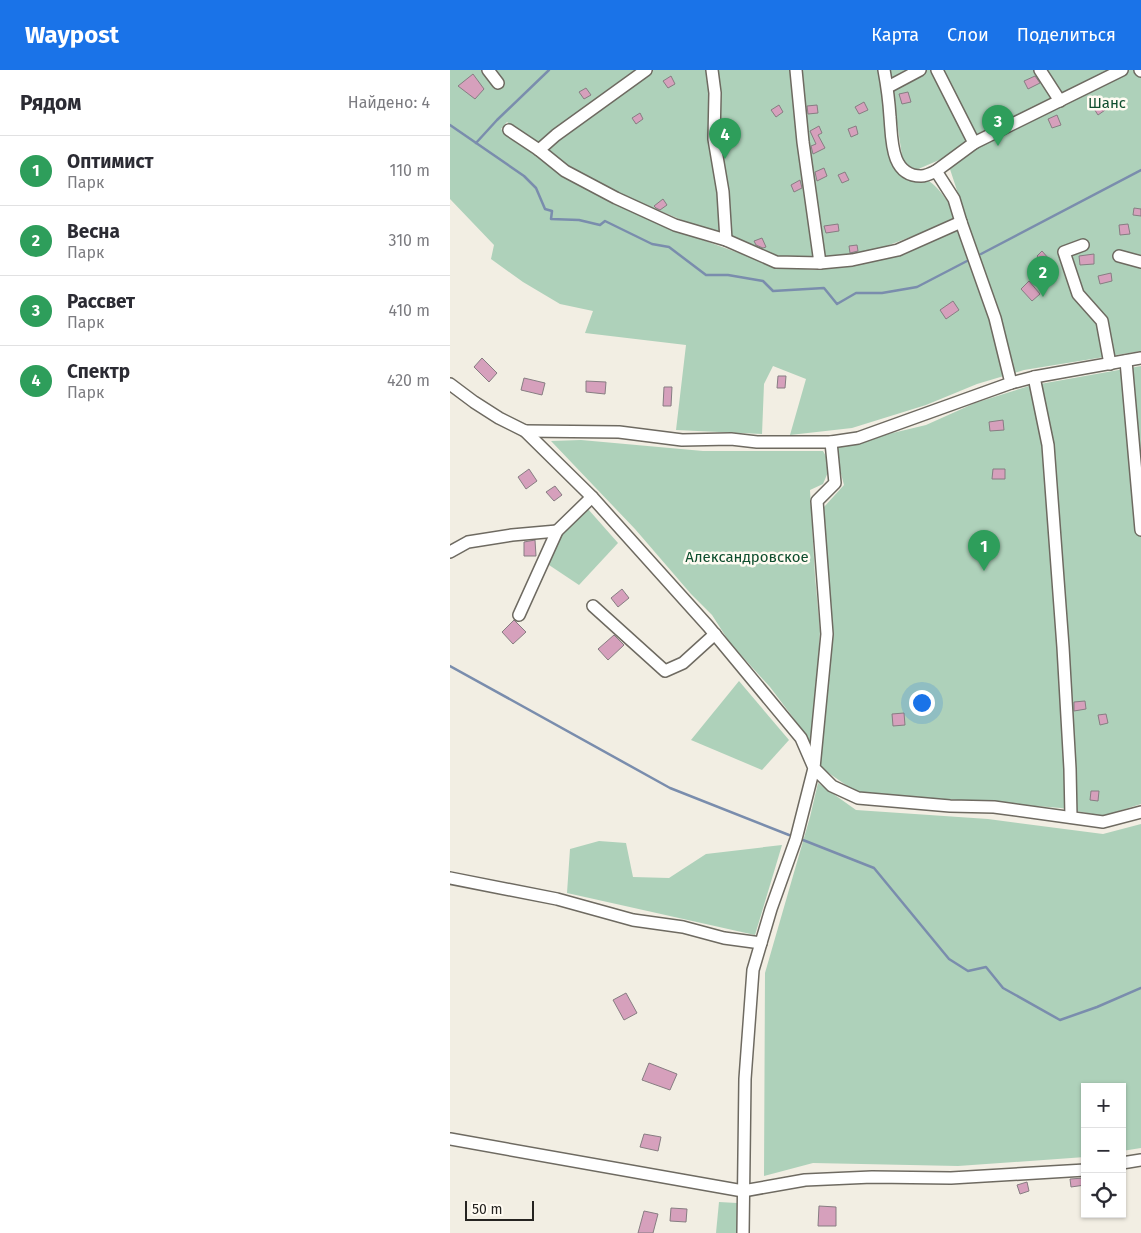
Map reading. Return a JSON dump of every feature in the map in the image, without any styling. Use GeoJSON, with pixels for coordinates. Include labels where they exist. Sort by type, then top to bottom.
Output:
{"type":"FeatureCollection","features":[{"type":"Feature","properties":{"kind":"street"},"geometry":{"type":"LineString","coordinates":[[488,70],[498,83]]}},
{"type":"Feature","properties":{"kind":"street"},"geometry":{"type":"LineString","coordinates":[[539,150],[556,135],[646,70]]}},
{"type":"Feature","properties":{"kind":"street"},"geometry":{"type":"LineString","coordinates":[[712,70],[715,92],[714,139],[723,192],[726,240]]}},
{"type":"Feature","properties":{"kind":"street"},"geometry":{"type":"LineString","coordinates":[[796,70],[803,142],[820,263]]}},
{"type":"Feature","properties":{"kind":"street"},"geometry":{"type":"LineString","coordinates":[[884,70],[888,87],[893,153],[900,166],[908,172],[922,176],[936,171],[974,143],[1122,70]]}},
{"type":"Feature","properties":{"kind":"street"},"geometry":{"type":"LineString","coordinates":[[888,87],[920,70]]}},
{"type":"Feature","properties":{"kind":"street"},"geometry":{"type":"LineString","coordinates":[[937,70],[974,143]]}},
{"type":"Feature","properties":{"kind":"street"},"geometry":{"type":"LineString","coordinates":[[1040,70],[1060,101]]}},
{"type":"Feature","properties":{"kind":"street"},"geometry":{"type":"LineString","coordinates":[[509,130],[539,150],[565,171],[616,198],[675,226],[726,240],[776,262],[820,263],[852,260],[898,250],[961,222]]}},
{"type":"Feature","properties":{"kind":"street"},"geometry":{"type":"LineString","coordinates":[[936,171],[954,198],[995,318],[1011,383]]}},
{"type":"Feature","properties":{"kind":"street"},"geometry":{"type":"LineString","coordinates":[[1083,245],[1064,252],[1078,294],[1102,321],[1110,364]]}},
{"type":"Feature","properties":{"kind":"street"},"geometry":{"type":"LineString","coordinates":[[1119,256],[1141,262]]}},
{"type":"Feature","properties":{"kind":"street"},"geometry":{"type":"LineString","coordinates":[[525,431],[620,432],[682,440],[731,439],[757,442],[831,442],[858,438],[1011,383],[1034,377],[1141,358]]}},
{"type":"Feature","properties":{"kind":"street"},"geometry":{"type":"LineString","coordinates":[[1126,361],[1141,530]]}},
{"type":"Feature","properties":{"kind":"street"},"geometry":{"type":"LineString","coordinates":[[1034,377],[1048,445],[1063,646],[1071,817]]}},
{"type":"Feature","properties":{"kind":"street"},"geometry":{"type":"LineString","coordinates":[[450,384],[499,418],[525,431],[592,497],[715,634],[801,738],[814,768],[832,786],[858,798],[950,806],[994,807],[1103,822],[1141,812]]}},
{"type":"Feature","properties":{"kind":"street"},"geometry":{"type":"LineString","coordinates":[[743,1233],[745,1079],[753,970],[771,908],[796,838],[814,768],[827,634],[817,501],[835,483],[831,442]]}},
{"type":"Feature","properties":{"kind":"street"},"geometry":{"type":"LineString","coordinates":[[519,615],[557,531],[592,497]]}},
{"type":"Feature","properties":{"kind":"street"},"geometry":{"type":"LineString","coordinates":[[450,552],[468,542],[512,535],[557,531]]}},
{"type":"Feature","properties":{"kind":"street"},"geometry":{"type":"LineString","coordinates":[[593,606],[665,671],[683,663],[715,634]]}},
{"type":"Feature","properties":{"kind":"street"},"geometry":{"type":"LineString","coordinates":[[450,878],[557,899],[634,920],[683,927],[724,938],[761,943]]}},
{"type":"Feature","properties":{"kind":"street"},"geometry":{"type":"LineString","coordinates":[[450,1139],[743,1191],[805,1180],[872,1177],[951,1178],[1081,1170]]}},
{"type":"Feature","properties":{"kind":"street"},"geometry":{"type":"LineString","coordinates":[[1126,1162],[1141,1160]]}},
{"type":"Feature","properties":{"kind":"green space","name":"Шанс"},"geometry":{"type":"Polygon","coordinates":[[[450,70],[637,70],[538,146],[507,122],[501,129],[562,174],[672,229],[775,266],[814,270],[874,261],[959,226],[963,232],[969,227],[946,157],[916,170],[903,162],[889,70],[1141,70],[1141,351],[1024,370],[977,384],[926,405],[852,428],[790,435],[806,379],[773,366],[764,384],[762,434],[676,430],[686,345],[585,333],[593,311],[560,304],[523,282],[491,259],[494,245],[450,199],[450,70]]]}},
{"type":"Feature","properties":{"kind":"green space"},"geometry":{"type":"Polygon","coordinates":[[[650,70],[878,70],[884,94],[886,140],[898,173],[908,177],[927,180],[943,195],[958,219],[860,256],[818,260],[773,258],[617,193],[568,168],[546,150],[650,70]]]}},
{"type":"Feature","properties":{"kind":"green space"},"geometry":{"type":"Polygon","coordinates":[[[1141,366],[1141,804],[1103,816],[1061,808],[856,792],[820,767],[832,636],[824,507],[844,485],[834,447],[926,425],[975,403],[1029,386],[1141,366]]]}},
{"type":"Feature","properties":{"kind":"green space","name":"Александровское"},"geometry":{"type":"Polygon","coordinates":[[[581,440],[703,451],[823,451],[831,465],[823,484],[810,490],[820,631],[815,717],[809,746],[801,728],[770,687],[730,643],[712,615],[691,594],[635,529],[551,441],[581,440]]]}},
{"type":"Feature","properties":{"kind":"green space"},"geometry":{"type":"Polygon","coordinates":[[[588,509],[618,543],[579,585],[546,563],[558,538],[588,509]]]}},
{"type":"Feature","properties":{"kind":"green space"},"geometry":{"type":"Polygon","coordinates":[[[739,681],[789,740],[762,770],[691,740],[739,681]]]}},
{"type":"Feature","properties":{"kind":"green space"},"geometry":{"type":"Polygon","coordinates":[[[818,783],[856,810],[988,819],[1103,834],[1141,824],[1141,1148],[1126,1150],[1126,1083],[1081,1083],[1081,1157],[958,1166],[813,1163],[764,1176],[765,973],[818,783]]]}},
{"type":"Feature","properties":{"kind":"green space"},"geometry":{"type":"Polygon","coordinates":[[[599,841],[626,843],[633,877],[669,878],[706,854],[782,845],[755,935],[567,893],[570,849],[599,841]]]}},
{"type":"Feature","properties":{"kind":"green space"},"geometry":{"type":"Polygon","coordinates":[[[719,1202],[737,1203],[737,1233],[716,1233],[719,1202]]]}},
{"type":"Feature","properties":{"kind":"building"},"geometry":{"type":"Polygon","coordinates":[[[473,74],[484,89],[475,99],[458,86],[473,74]]]}},
{"type":"Feature","properties":{"kind":"building"},"geometry":{"type":"Polygon","coordinates":[[[671,76],[675,84],[668,88],[663,81],[671,76]]]}},
{"type":"Feature","properties":{"kind":"building"},"geometry":{"type":"Polygon","coordinates":[[[1035,76],[1040,83],[1028,89],[1024,81],[1035,76]]]}},
{"type":"Feature","properties":{"kind":"building"},"geometry":{"type":"Polygon","coordinates":[[[586,88],[591,95],[584,99],[579,92],[586,88]]]}},
{"type":"Feature","properties":{"kind":"building"},"geometry":{"type":"Polygon","coordinates":[[[908,92],[911,102],[902,104],[899,94],[908,92]]]}},
{"type":"Feature","properties":{"kind":"building"},"geometry":{"type":"Polygon","coordinates":[[[1101,98],[1108,108],[1098,115],[1091,104],[1101,98]]]}},
{"type":"Feature","properties":{"kind":"building"},"geometry":{"type":"Polygon","coordinates":[[[864,102],[868,110],[859,114],[855,107],[864,102]]]}},
{"type":"Feature","properties":{"kind":"building"},"geometry":{"type":"Polygon","coordinates":[[[779,105],[783,112],[776,117],[771,110],[779,105]]]}},
{"type":"Feature","properties":{"kind":"building"},"geometry":{"type":"Polygon","coordinates":[[[817,105],[818,113],[808,114],[807,106],[817,105]]]}},
{"type":"Feature","properties":{"kind":"building"},"geometry":{"type":"Polygon","coordinates":[[[640,113],[643,119],[636,124],[632,118],[640,113]]]}},
{"type":"Feature","properties":{"kind":"building"},"geometry":{"type":"Polygon","coordinates":[[[1057,115],[1061,125],[1052,128],[1048,119],[1057,115]]]}},
{"type":"Feature","properties":{"kind":"building"},"geometry":{"type":"Polygon","coordinates":[[[819,126],[822,133],[818,135],[825,148],[813,154],[811,146],[816,144],[810,131],[819,126]]]}},
{"type":"Feature","properties":{"kind":"building"},"geometry":{"type":"Polygon","coordinates":[[[856,126],[858,134],[851,137],[848,129],[856,126]]]}},
{"type":"Feature","properties":{"kind":"building"},"geometry":{"type":"Polygon","coordinates":[[[824,168],[827,176],[817,181],[815,172],[824,168]]]}},
{"type":"Feature","properties":{"kind":"building"},"geometry":{"type":"Polygon","coordinates":[[[845,172],[849,180],[842,183],[838,175],[845,172]]]}},
{"type":"Feature","properties":{"kind":"building"},"geometry":{"type":"Polygon","coordinates":[[[800,180],[802,188],[794,192],[791,185],[800,180]]]}},
{"type":"Feature","properties":{"kind":"building"},"geometry":{"type":"Polygon","coordinates":[[[663,199],[667,205],[660,210],[654,206],[663,199]]]}},
{"type":"Feature","properties":{"kind":"building"},"geometry":{"type":"Polygon","coordinates":[[[1134,208],[1141,209],[1141,216],[1133,215],[1134,208]]]}},
{"type":"Feature","properties":{"kind":"building"},"geometry":{"type":"Polygon","coordinates":[[[838,224],[839,231],[826,233],[824,226],[838,224]]]}},
{"type":"Feature","properties":{"kind":"building"},"geometry":{"type":"Polygon","coordinates":[[[1128,224],[1130,234],[1120,235],[1119,225],[1128,224]]]}},
{"type":"Feature","properties":{"kind":"building"},"geometry":{"type":"Polygon","coordinates":[[[762,238],[766,247],[763,248],[756,245],[754,241],[762,238]]]}},
{"type":"Feature","properties":{"kind":"building"},"geometry":{"type":"Polygon","coordinates":[[[857,245],[858,251],[850,253],[849,246],[857,245]]]}},
{"type":"Feature","properties":{"kind":"building"},"geometry":{"type":"Polygon","coordinates":[[[1042,251],[1049,259],[1044,264],[1037,256],[1042,251]]]}},
{"type":"Feature","properties":{"kind":"building"},"geometry":{"type":"Polygon","coordinates":[[[1094,254],[1094,264],[1080,265],[1079,256],[1094,254]]]}},
{"type":"Feature","properties":{"kind":"building"},"geometry":{"type":"Polygon","coordinates":[[[1111,273],[1112,281],[1100,284],[1098,276],[1111,273]]]}},
{"type":"Feature","properties":{"kind":"building"},"geometry":{"type":"Polygon","coordinates":[[[1029,281],[1040,294],[1032,301],[1021,289],[1029,281]]]}},
{"type":"Feature","properties":{"kind":"building"},"geometry":{"type":"Polygon","coordinates":[[[953,301],[959,310],[946,319],[940,310],[953,301]]]}},
{"type":"Feature","properties":{"kind":"building"},"geometry":{"type":"Polygon","coordinates":[[[482,358],[497,373],[489,382],[474,367],[482,358]]]}},
{"type":"Feature","properties":{"kind":"building"},"geometry":{"type":"Polygon","coordinates":[[[778,376],[786,376],[785,388],[777,388],[778,376]]]}},
{"type":"Feature","properties":{"kind":"building"},"geometry":{"type":"Polygon","coordinates":[[[524,378],[545,383],[542,395],[521,390],[524,378]]]}},
{"type":"Feature","properties":{"kind":"building"},"geometry":{"type":"Polygon","coordinates":[[[586,381],[606,382],[605,394],[586,392],[586,381]]]}},
{"type":"Feature","properties":{"kind":"building"},"geometry":{"type":"Polygon","coordinates":[[[664,387],[672,387],[671,406],[663,406],[664,387]]]}},
{"type":"Feature","properties":{"kind":"building"},"geometry":{"type":"Polygon","coordinates":[[[1003,420],[1004,430],[990,431],[989,422],[1003,420]]]}},
{"type":"Feature","properties":{"kind":"building"},"geometry":{"type":"Polygon","coordinates":[[[529,469],[537,481],[526,489],[518,477],[529,469]]]}},
{"type":"Feature","properties":{"kind":"building"},"geometry":{"type":"Polygon","coordinates":[[[993,469],[1005,469],[1005,479],[992,479],[993,469]]]}},
{"type":"Feature","properties":{"kind":"building"},"geometry":{"type":"Polygon","coordinates":[[[555,486],[562,495],[554,501],[546,492],[555,486]]]}},
{"type":"Feature","properties":{"kind":"building"},"geometry":{"type":"Polygon","coordinates":[[[535,540],[536,556],[524,556],[524,542],[535,540]]]}},
{"type":"Feature","properties":{"kind":"building"},"geometry":{"type":"Polygon","coordinates":[[[622,589],[629,598],[618,607],[611,598],[622,589]]]}},
{"type":"Feature","properties":{"kind":"building"},"geometry":{"type":"Polygon","coordinates":[[[514,620],[526,632],[513,644],[502,632],[514,620]]]}},
{"type":"Feature","properties":{"kind":"building"},"geometry":{"type":"Polygon","coordinates":[[[614,635],[624,645],[608,660],[598,649],[614,635]]]}},
{"type":"Feature","properties":{"kind":"building"},"geometry":{"type":"Polygon","coordinates":[[[1085,701],[1086,709],[1074,711],[1074,702],[1085,701]]]}},
{"type":"Feature","properties":{"kind":"building"},"geometry":{"type":"Polygon","coordinates":[[[904,713],[905,725],[893,726],[892,714],[904,713]]]}},
{"type":"Feature","properties":{"kind":"building"},"geometry":{"type":"Polygon","coordinates":[[[1106,714],[1108,723],[1100,725],[1098,715],[1106,714]]]}},
{"type":"Feature","properties":{"kind":"building"},"geometry":{"type":"Polygon","coordinates":[[[1091,791],[1099,791],[1098,801],[1090,800],[1091,791]]]}},
{"type":"Feature","properties":{"kind":"building"},"geometry":{"type":"Polygon","coordinates":[[[626,993],[637,1013],[624,1020],[613,1000],[626,993]]]}},
{"type":"Feature","properties":{"kind":"building"},"geometry":{"type":"Polygon","coordinates":[[[649,1063],[677,1074],[670,1090],[642,1080],[649,1063]]]}},
{"type":"Feature","properties":{"kind":"building"},"geometry":{"type":"Polygon","coordinates":[[[644,1134],[661,1137],[658,1151],[640,1147],[644,1134]]]}},
{"type":"Feature","properties":{"kind":"building"},"geometry":{"type":"Polygon","coordinates":[[[1081,1178],[1081,1186],[1071,1187],[1070,1179],[1081,1178]]]}},
{"type":"Feature","properties":{"kind":"building"},"geometry":{"type":"Polygon","coordinates":[[[1027,1182],[1029,1191],[1020,1194],[1017,1185],[1027,1182]]]}},
{"type":"Feature","properties":{"kind":"building"},"geometry":{"type":"Polygon","coordinates":[[[819,1206],[836,1207],[836,1226],[818,1226],[819,1206]]]}},
{"type":"Feature","properties":{"kind":"building"},"geometry":{"type":"Polygon","coordinates":[[[671,1208],[687,1209],[686,1222],[670,1221],[671,1208]]]}},
{"type":"Feature","properties":{"kind":"building"},"geometry":{"type":"Polygon","coordinates":[[[644,1211],[658,1214],[653,1233],[638,1233],[644,1211]]]}},
{"type":"Feature","properties":{"kind":"waterway"},"geometry":{"type":"LineString","coordinates":[[476,143],[549,70]]}},
{"type":"Feature","properties":{"kind":"waterway"},"geometry":{"type":"LineString","coordinates":[[450,125],[524,176],[536,188],[545,209],[552,211],[551,219],[579,220],[600,225],[605,221],[652,244],[669,247],[706,275],[728,275],[763,281],[773,291],[824,288],[837,304],[856,293],[882,293],[917,287],[967,261]]}},
{"type":"Feature","properties":{"kind":"waterway"},"geometry":{"type":"LineString","coordinates":[[981,254],[1141,170]]}},
{"type":"Feature","properties":{"kind":"waterway"},"geometry":{"type":"LineString","coordinates":[[450,666],[670,788],[789,835]]}},
{"type":"Feature","properties":{"kind":"waterway"},"geometry":{"type":"LineString","coordinates":[[803,840],[874,868],[949,959],[968,971],[986,967],[1003,988],[1060,1020],[1097,1007],[1141,988]]}},
{"type":"Feature","properties":{"kind":"place","name":"Рассвет"},"geometry":{"type":"Point","coordinates":[998,146]}},
{"type":"Feature","properties":{"kind":"place","name":"Спектр"},"geometry":{"type":"Point","coordinates":[725,159]}},
{"type":"Feature","properties":{"kind":"place","name":"Весна"},"geometry":{"type":"Point","coordinates":[1043,297]}},
{"type":"Feature","properties":{"kind":"place","name":"Оптимист"},"geometry":{"type":"Point","coordinates":[984,571]}}]}
